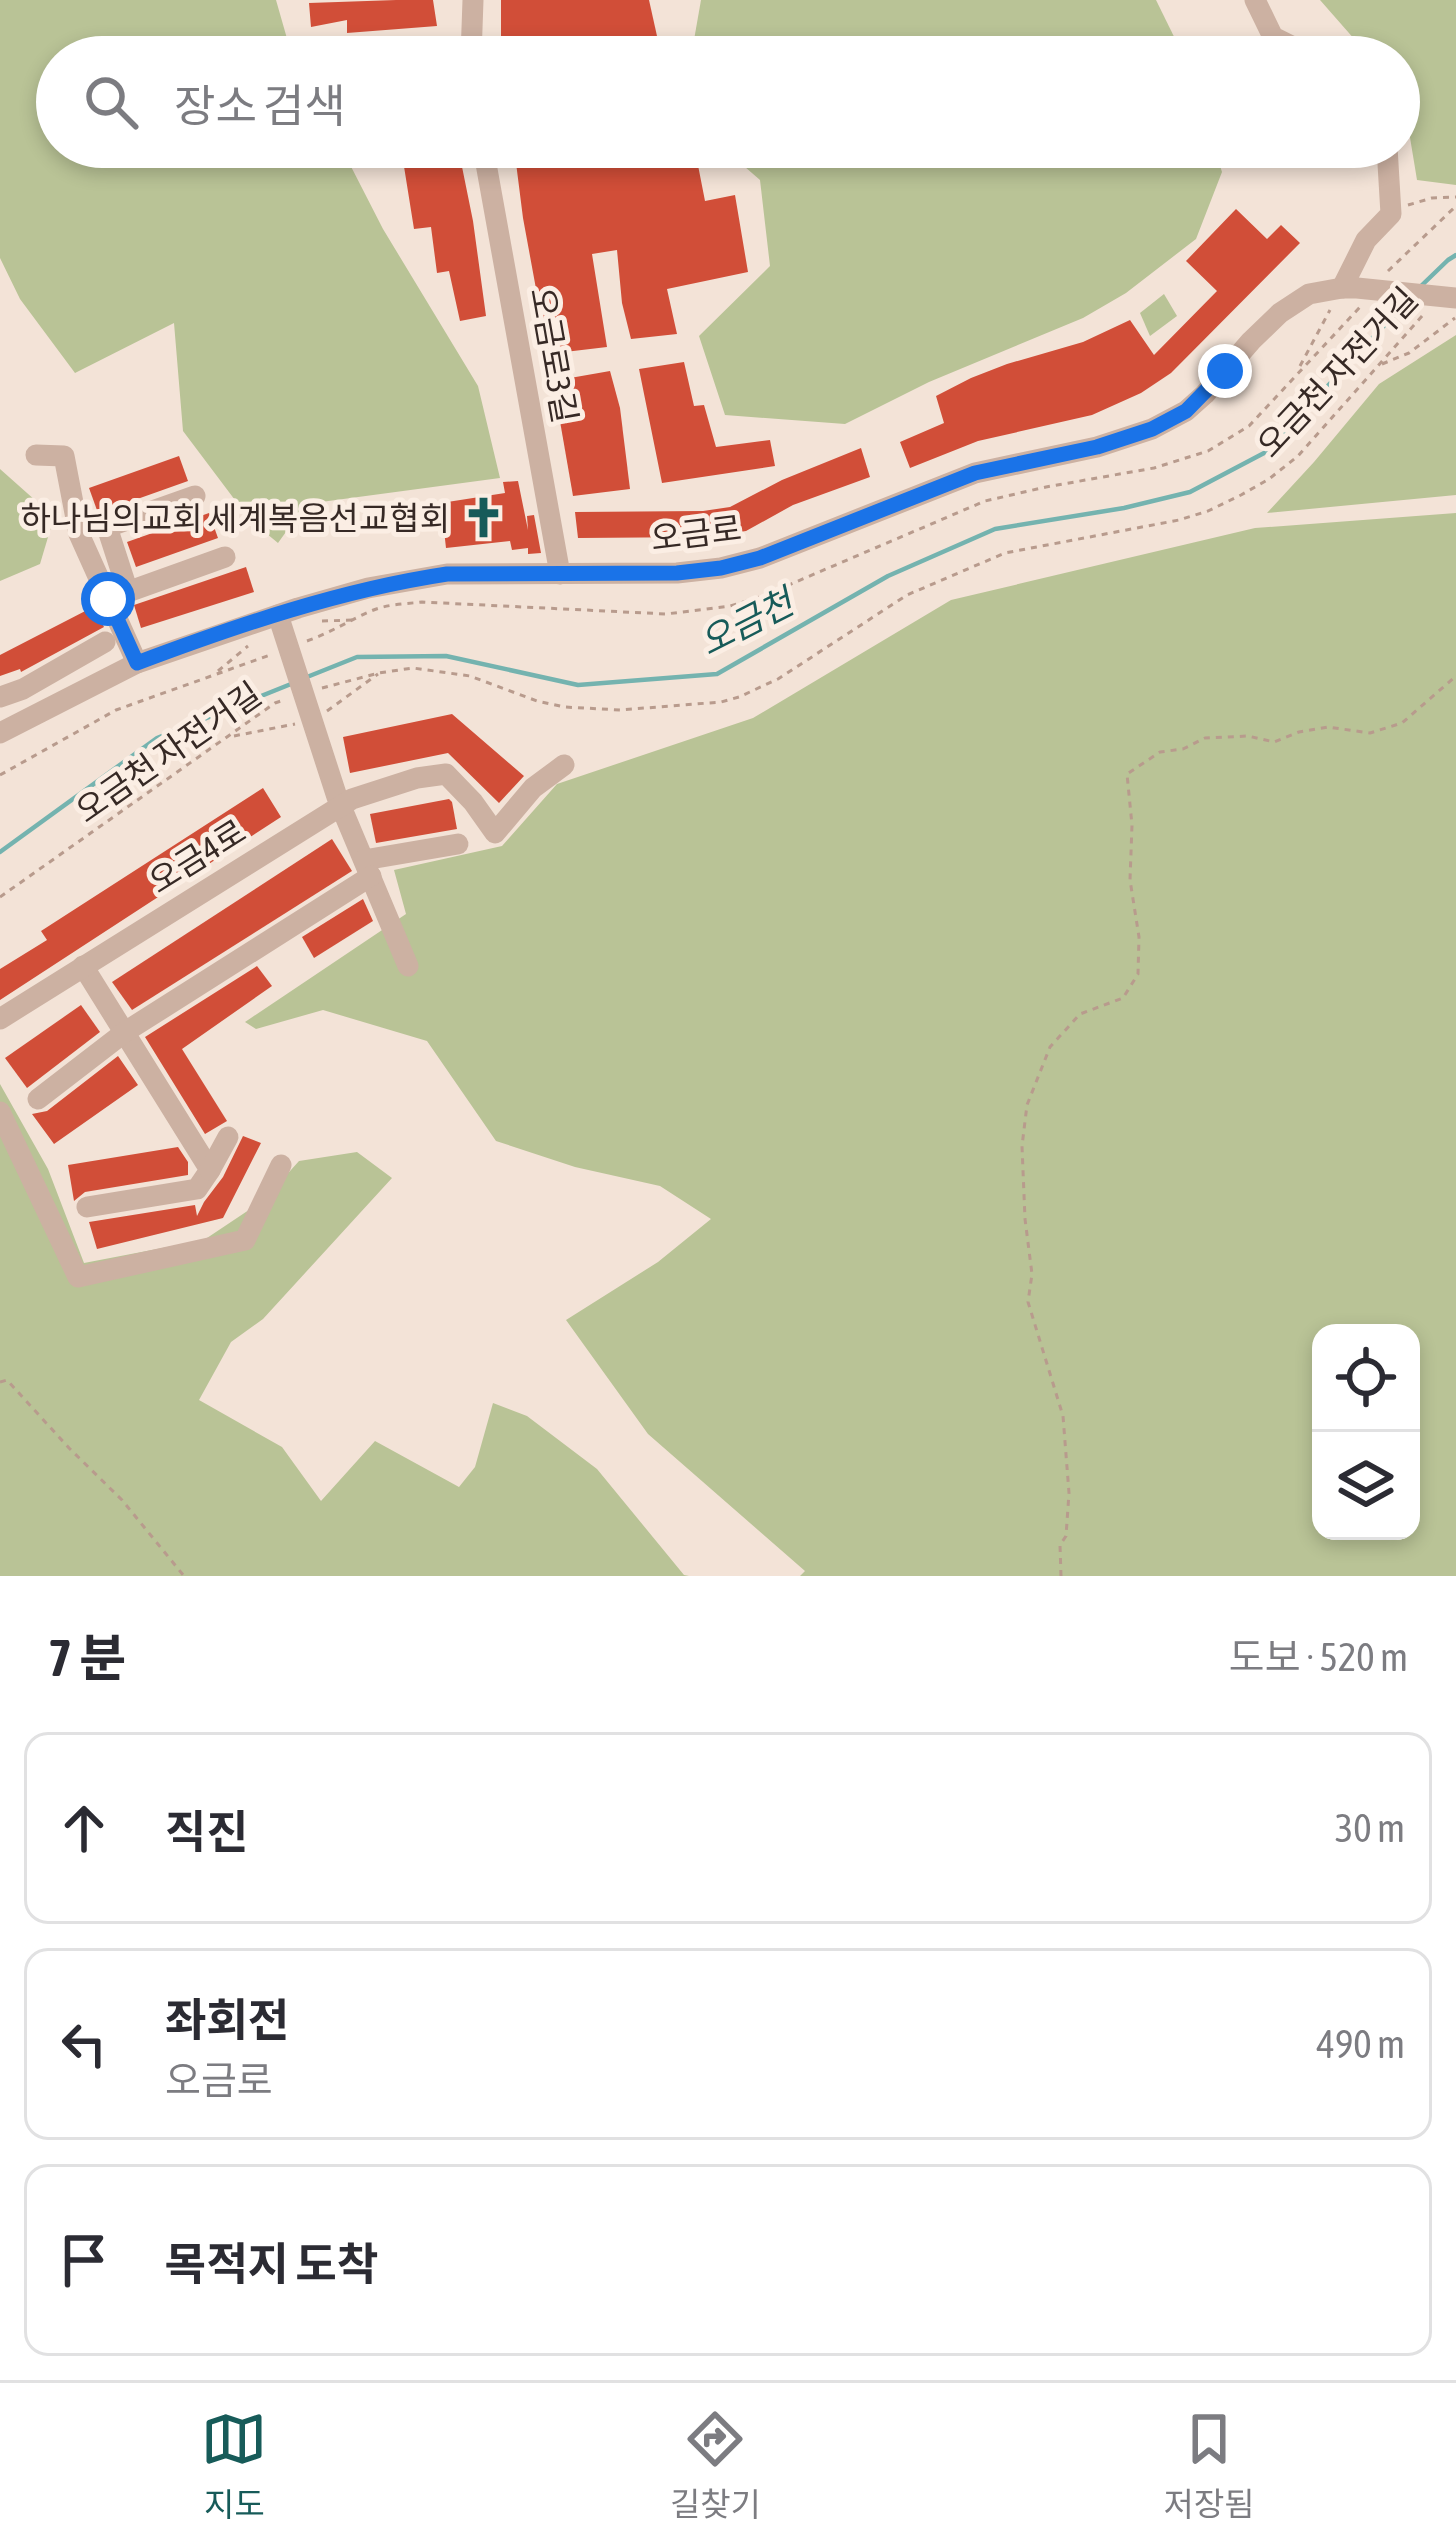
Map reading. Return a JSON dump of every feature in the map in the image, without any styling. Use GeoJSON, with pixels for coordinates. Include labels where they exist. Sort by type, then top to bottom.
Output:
{"type":"FeatureCollection","features":[{"type":"Feature","properties":{"kind":"street"},"geometry":{"type":"LineString","coordinates":[[472,36],[473,0]]}},
{"type":"Feature","properties":{"kind":"street"},"geometry":{"type":"LineString","coordinates":[[1255,0],[1273,36]]}},
{"type":"Feature","properties":{"kind":"street","name":"오금로3길"},"geometry":{"type":"LineString","coordinates":[[487,168],[560,574]]}},
{"type":"Feature","properties":{"kind":"street"},"geometry":{"type":"LineString","coordinates":[[1388,168],[1391,214],[1366,240],[1344,293],[1456,298]]}},
{"type":"Feature","properties":{"kind":"street","name":"오금로"},"geometry":{"type":"LineString","coordinates":[[0,733],[137,663],[281,625],[368,588],[447,574],[677,573],[760,558],[975,473],[1097,447],[1152,429],[1186,411],[1205,394],[1280,313],[1309,294],[1344,293]]}},
{"type":"Feature","properties":{"kind":"street"},"geometry":{"type":"LineString","coordinates":[[36,455],[64,456],[80,534],[118,596]]}},
{"type":"Feature","properties":{"kind":"street"},"geometry":{"type":"LineString","coordinates":[[137,663],[118,596],[106,527],[195,496]]}},
{"type":"Feature","properties":{"kind":"street"},"geometry":{"type":"LineString","coordinates":[[118,596],[225,557]]}},
{"type":"Feature","properties":{"kind":"street"},"geometry":{"type":"LineString","coordinates":[[281,625],[340,806],[408,966]]}},
{"type":"Feature","properties":{"kind":"street"},"geometry":{"type":"LineString","coordinates":[[0,697],[105,642]]}},
{"type":"Feature","properties":{"kind":"street","name":"오금4로"},"geometry":{"type":"LineString","coordinates":[[0,1018],[352,799],[446,774],[495,833],[533,788],[564,765]]}},
{"type":"Feature","properties":{"kind":"street"},"geometry":{"type":"LineString","coordinates":[[38,1099],[125,1032],[367,868],[458,844]]}},
{"type":"Feature","properties":{"kind":"street"},"geometry":{"type":"LineString","coordinates":[[83,966],[210,1170]]}},
{"type":"Feature","properties":{"kind":"street"},"geometry":{"type":"LineString","coordinates":[[0,1112],[78,1276],[245,1240],[281,1165]]}},
{"type":"Feature","properties":{"kind":"street"},"geometry":{"type":"LineString","coordinates":[[86,1207],[196,1189],[228,1137]]}},
{"type":"Feature","properties":{"kind":"path"},"geometry":{"type":"LineString","coordinates":[[1391,214],[1415,201],[1456,197]]}},
{"type":"Feature","properties":{"kind":"path"},"geometry":{"type":"LineString","coordinates":[[1298,371],[1344,293]]}},
{"type":"Feature","properties":{"kind":"path","name":"오금천 자전거길"},"geometry":{"type":"LineString","coordinates":[[0,897],[275,703],[308,706],[380,673],[413,668],[470,676],[565,707],[620,710],[721,702],[778,679],[907,596],[1005,553],[1208,511],[1269,479],[1298,456],[1429,309]]}},
{"type":"Feature","properties":{"kind":"path"},"geometry":{"type":"LineString","coordinates":[[1377,367],[1409,353],[1456,317]]}},
{"type":"Feature","properties":{"kind":"path"},"geometry":{"type":"LineString","coordinates":[[320,621],[356,620]]}},
{"type":"Feature","properties":{"kind":"path"},"geometry":{"type":"LineString","coordinates":[[216,673],[248,647]]}},
{"type":"Feature","properties":{"kind":"path"},"geometry":{"type":"LineString","coordinates":[[231,736],[380,673]]}},
{"type":"Feature","properties":{"kind":"path"},"geometry":{"type":"LineString","coordinates":[[1061,1576],[1060,1545],[1066,1536],[1069,1492],[1063,1416],[1028,1302],[1032,1274],[1022,1146],[1027,1105],[1050,1047],[1080,1014],[1123,998],[1138,974],[1127,774],[1160,752],[1183,749],[1205,738],[1248,736],[1274,742],[1328,727],[1370,733],[1402,723],[1456,676]]}},
{"type":"Feature","properties":{"kind":"path"},"geometry":{"type":"LineString","coordinates":[[0,1382],[7,1380],[122,1500],[184,1576]]}},
{"type":"Feature","properties":{"kind":"green space"},"geometry":{"type":"Polygon","coordinates":[[[0,0],[276,0],[286,36],[36,36],[36,168],[352,168],[478,386],[500,478],[306,504],[278,543],[250,520],[183,431],[174,323],[75,373],[20,299],[0,258],[0,0]]]}},
{"type":"Feature","properties":{"kind":"green space"},"geometry":{"type":"Polygon","coordinates":[[[701,0],[1156,0],[1174,36],[695,36],[701,0]]]}},
{"type":"Feature","properties":{"kind":"green space"},"geometry":{"type":"Polygon","coordinates":[[[1320,0],[1456,0],[1456,185],[1417,180],[1420,36],[1352,36],[1320,0]]]}},
{"type":"Feature","properties":{"kind":"green space"},"geometry":{"type":"Polygon","coordinates":[[[746,168],[1221,168],[1222,172],[1196,239],[1126,293],[1083,318],[929,382],[845,424],[725,415],[699,336],[770,266],[760,180],[746,168]]]}},
{"type":"Feature","properties":{"kind":"green space"},"geometry":{"type":"Polygon","coordinates":[[[1164,294],[1177,316],[1150,336],[1140,313],[1164,294]]]}},
{"type":"Feature","properties":{"kind":"green space"},"geometry":{"type":"Polygon","coordinates":[[[1456,335],[1456,495],[1267,513],[1379,384],[1456,335]]]}},
{"type":"Feature","properties":{"kind":"green space"},"geometry":{"type":"Polygon","coordinates":[[[0,469],[54,517],[40,564],[0,581],[0,469]]]}},
{"type":"Feature","properties":{"kind":"green space"},"geometry":{"type":"Polygon","coordinates":[[[1456,513],[1456,1576],[800,1576],[805,1571],[648,1434],[566,1320],[658,1262],[711,1219],[660,1186],[575,1167],[496,1141],[427,1041],[323,1010],[256,1029],[245,1022],[406,914],[394,870],[502,846],[557,784],[753,718],[951,600],[1255,528],[1456,513]]]}},
{"type":"Feature","properties":{"kind":"green space"},"geometry":{"type":"Polygon","coordinates":[[[0,1084],[48,1169],[84,1263],[204,1240],[264,1200],[299,1161],[357,1152],[392,1178],[263,1319],[231,1342],[199,1400],[282,1447],[321,1501],[375,1441],[459,1487],[475,1467],[493,1403],[527,1416],[597,1469],[689,1576],[0,1576],[0,1084]]]}},
{"type":"Feature","properties":{"kind":"building"},"geometry":{"type":"Polygon","coordinates":[[[433,0],[437,26],[347,33],[347,20],[311,27],[309,3],[433,0]]]}},
{"type":"Feature","properties":{"kind":"building"},"geometry":{"type":"Polygon","coordinates":[[[501,0],[649,0],[657,36],[501,36],[501,0]]]}},
{"type":"Feature","properties":{"kind":"building"},"geometry":{"type":"Polygon","coordinates":[[[404,168],[462,168],[486,316],[460,321],[449,271],[437,273],[431,227],[414,229],[404,168]]]}},
{"type":"Feature","properties":{"kind":"building"},"geometry":{"type":"Polygon","coordinates":[[[517,168],[699,168],[705,201],[735,195],[748,272],[667,289],[677,334],[631,339],[617,250],[592,254],[607,347],[548,354],[517,168]]]}},
{"type":"Feature","properties":{"kind":"building"},"geometry":{"type":"Polygon","coordinates":[[[1236,209],[1267,239],[1281,225],[1300,243],[1171,373],[1092,415],[978,441],[910,468],[900,442],[944,423],[936,396],[971,378],[1083,342],[1130,320],[1154,355],[1217,291],[1186,261],[1236,209]]]}},
{"type":"Feature","properties":{"kind":"building"},"geometry":{"type":"Polygon","coordinates":[[[684,362],[694,406],[704,405],[716,447],[770,440],[775,466],[662,483],[639,369],[684,362]]]}},
{"type":"Feature","properties":{"kind":"building"},"geometry":{"type":"Polygon","coordinates":[[[610,371],[620,408],[630,489],[573,496],[553,381],[610,371]]]}},
{"type":"Feature","properties":{"kind":"building"},"geometry":{"type":"Polygon","coordinates":[[[861,448],[870,477],[793,505],[746,531],[708,537],[578,538],[575,512],[730,507],[861,448]]]}},
{"type":"Feature","properties":{"kind":"building"},"geometry":{"type":"Polygon","coordinates":[[[179,456],[188,481],[98,513],[89,488],[179,456]]]}},
{"type":"Feature","properties":{"kind":"building","name":"하나님의교회 세계복음선교협회"},"geometry":{"type":"Polygon","coordinates":[[[518,481],[528,530],[527,516],[534,515],[541,553],[528,554],[528,548],[512,550],[510,541],[446,548],[441,503],[505,493],[503,482],[518,481]]]}},
{"type":"Feature","properties":{"kind":"building"},"geometry":{"type":"Polygon","coordinates":[[[209,513],[218,538],[136,567],[127,542],[209,513]]]}},
{"type":"Feature","properties":{"kind":"building"},"geometry":{"type":"Polygon","coordinates":[[[246,567],[254,592],[141,628],[134,605],[246,567]]]}},
{"type":"Feature","properties":{"kind":"building"},"geometry":{"type":"Polygon","coordinates":[[[93,607],[104,627],[21,672],[0,676],[0,655],[93,607]]]}},
{"type":"Feature","properties":{"kind":"building"},"geometry":{"type":"Polygon","coordinates":[[[452,714],[524,776],[499,803],[448,753],[350,773],[343,737],[452,714]]]}},
{"type":"Feature","properties":{"kind":"building"},"geometry":{"type":"Polygon","coordinates":[[[263,788],[281,817],[0,1000],[0,969],[47,940],[41,931],[263,788]]]}},
{"type":"Feature","properties":{"kind":"building"},"geometry":{"type":"Polygon","coordinates":[[[449,799],[457,829],[376,843],[370,814],[449,799]]]}},
{"type":"Feature","properties":{"kind":"building"},"geometry":{"type":"Polygon","coordinates":[[[332,839],[352,871],[132,1010],[112,982],[332,839]]]}},
{"type":"Feature","properties":{"kind":"building"},"geometry":{"type":"Polygon","coordinates":[[[363,899],[373,921],[314,958],[302,937],[363,899]]]}},
{"type":"Feature","properties":{"kind":"building"},"geometry":{"type":"Polygon","coordinates":[[[257,966],[272,986],[182,1049],[227,1121],[205,1134],[145,1037],[257,966]]]}},
{"type":"Feature","properties":{"kind":"building"},"geometry":{"type":"Polygon","coordinates":[[[81,1005],[100,1032],[27,1088],[5,1058],[81,1005]]]}},
{"type":"Feature","properties":{"kind":"building"},"geometry":{"type":"Polygon","coordinates":[[[118,1056],[138,1085],[54,1144],[32,1114],[47,1111],[118,1056]]]}},
{"type":"Feature","properties":{"kind":"building"},"geometry":{"type":"Polygon","coordinates":[[[243,1136],[261,1143],[223,1218],[97,1249],[89,1222],[195,1205],[197,1216],[243,1136]]]}},
{"type":"Feature","properties":{"kind":"building"},"geometry":{"type":"Polygon","coordinates":[[[178,1147],[188,1162],[188,1175],[85,1192],[74,1201],[68,1165],[178,1147]]]}},
{"type":"Feature","properties":{"kind":"waterway","name":"오금천"},"geometry":{"type":"LineString","coordinates":[[1420,287],[1456,255]]}},
{"type":"Feature","properties":{"kind":"waterway","name":"오금천"},"geometry":{"type":"LineString","coordinates":[[307,677],[357,657],[446,656],[578,685],[717,674],[888,576],[995,529],[1190,492],[1266,452],[1408,300]]}},
{"type":"Feature","properties":{"kind":"waterway","name":"오금천"},"geometry":{"type":"LineString","coordinates":[[0,852],[157,738],[291,684]]}},
{"type":"Feature","properties":{"kind":"place","name":"하나님의교회 세계복음선교협회"},"geometry":{"type":"Point","coordinates":[484,518]}},
{"type":"Feature","properties":{"kind":"route"},"geometry":{"type":"LineString","coordinates":[[108,599],[137,663],[298,608],[410,580],[447,574],[677,573],[721,568],[760,558],[975,473],[1097,447],[1152,429],[1186,411],[1225,371]]}}]}
